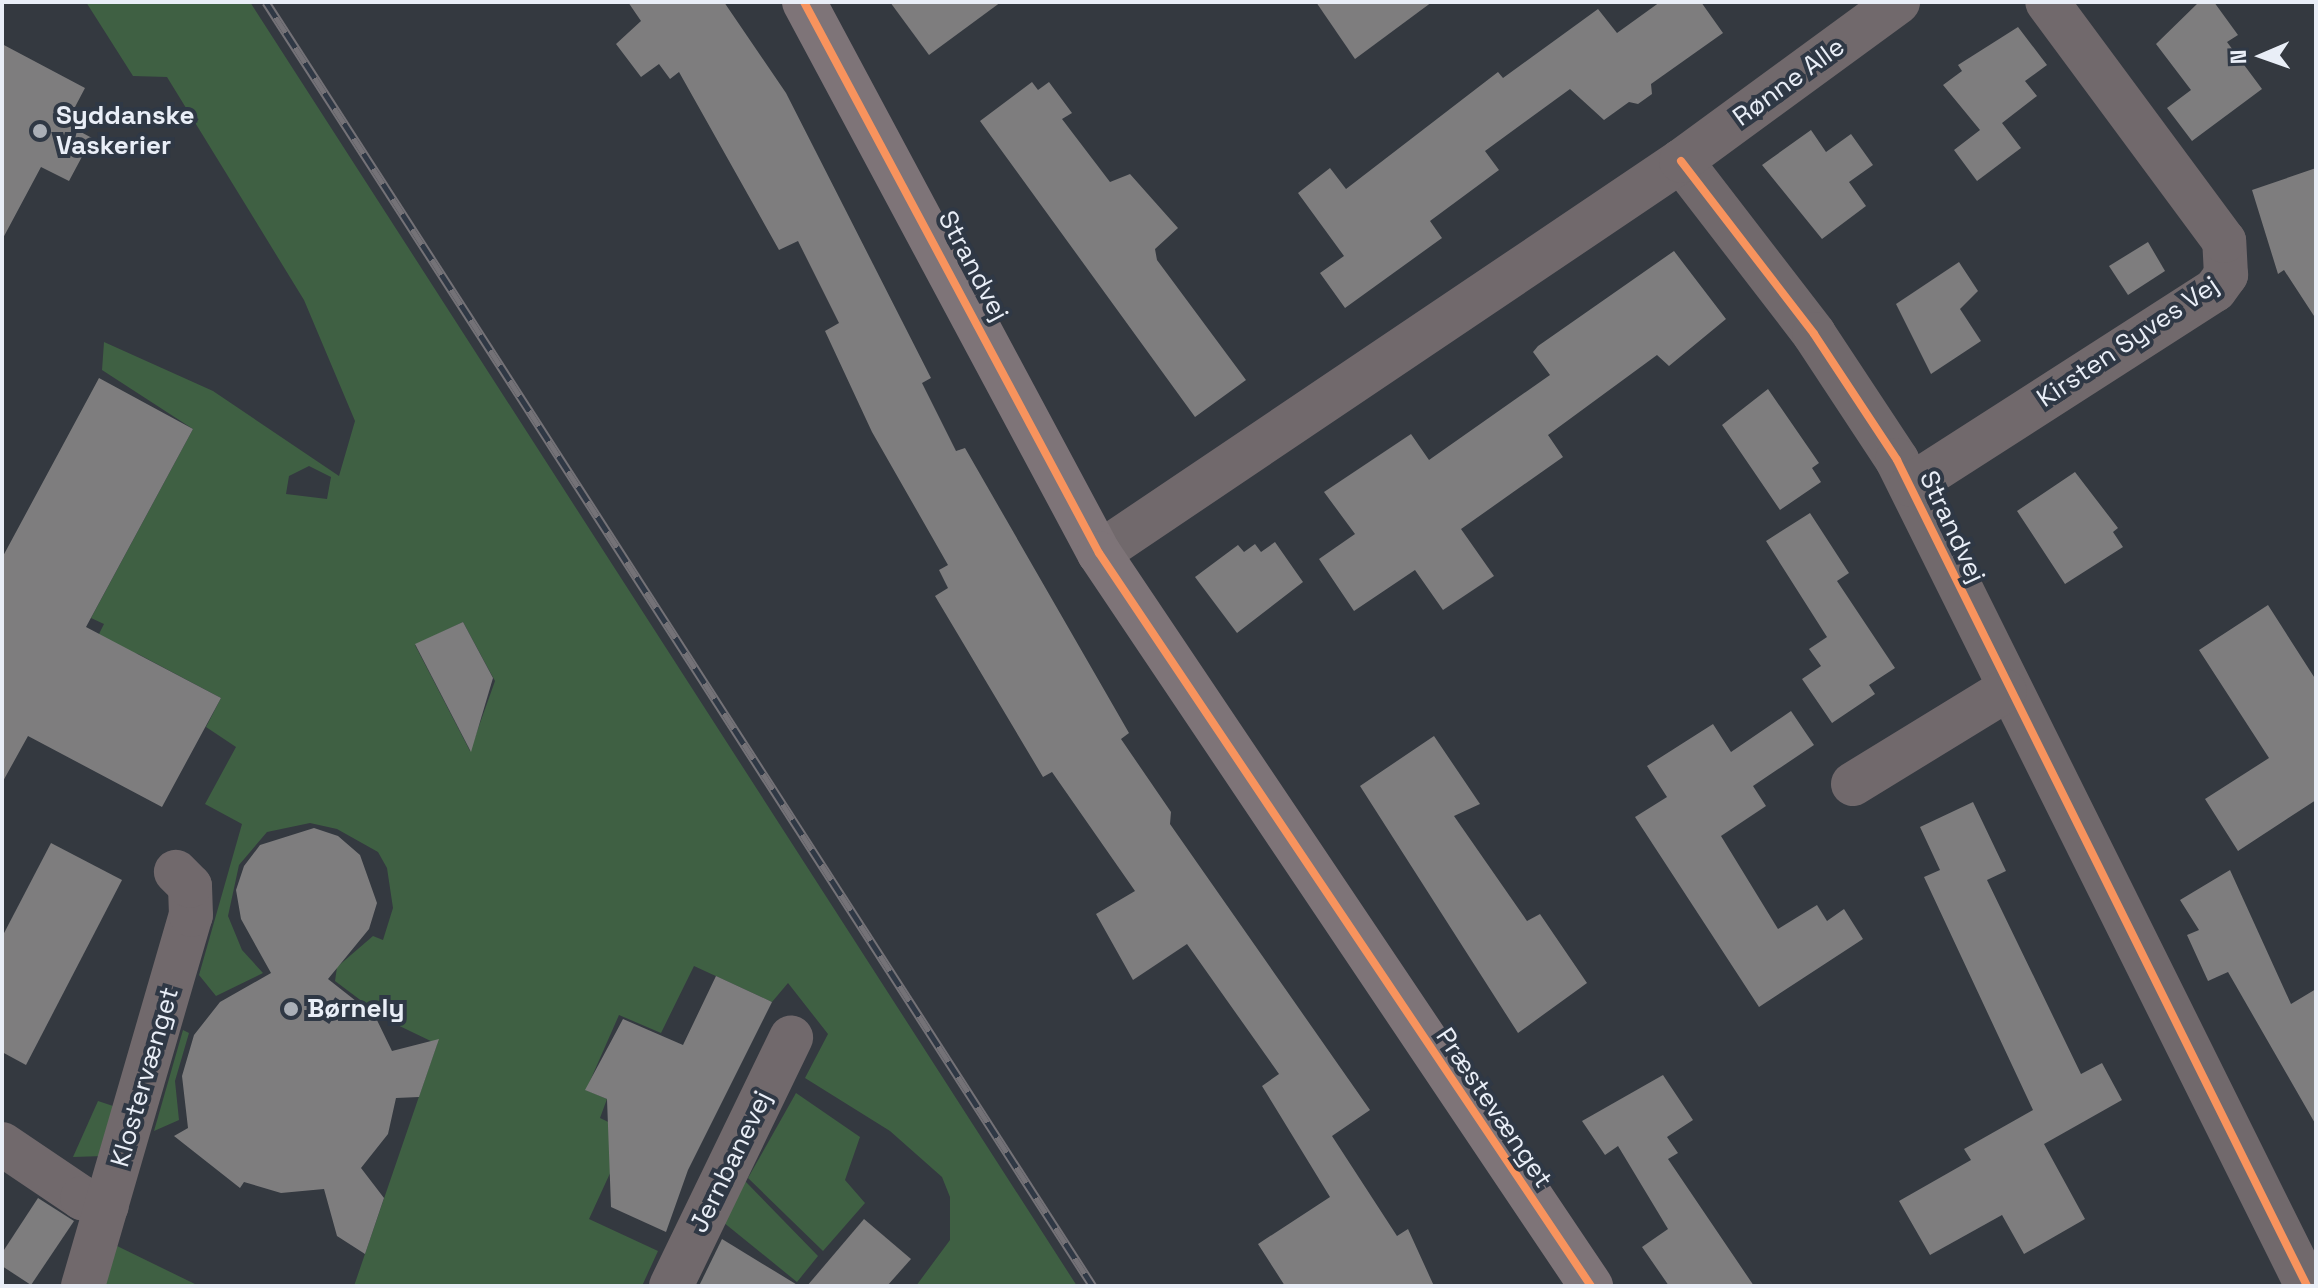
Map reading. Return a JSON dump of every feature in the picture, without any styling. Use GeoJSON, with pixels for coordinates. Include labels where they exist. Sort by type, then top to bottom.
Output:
{"type":"FeatureCollection","features":[{"type":"Feature","properties":{"kind":"street","name":"Strandvej"},"geometry":{"type":"LineString","coordinates":[[804,2],[1099,553]]}},
{"type":"Feature","properties":{"kind":"street","name":"Rønne Alle"},"geometry":{"type":"LineString","coordinates":[[1681,161],[1898,2]]}},
{"type":"Feature","properties":{"kind":"street","name":"Kirsten Syves Vej"},"geometry":{"type":"LineString","coordinates":[[1911,485],[2215,290],[2226,275],[2224,241],[2047,2]]}},
{"type":"Feature","properties":{"kind":"street","name":"Strandvej"},"geometry":{"type":"LineString","coordinates":[[1681,161],[1814,334],[1911,485],[2005,691],[2307,1286]]}},
{"type":"Feature","properties":{"kind":"street"},"geometry":{"type":"LineString","coordinates":[[1099,553],[1681,161]]}},
{"type":"Feature","properties":{"kind":"street","name":"Præstevænget"},"geometry":{"type":"LineString","coordinates":[[1099,553],[1591,1286]]}},
{"type":"Feature","properties":{"kind":"street"},"geometry":{"type":"LineString","coordinates":[[1853,784],[2005,691]]}},
{"type":"Feature","properties":{"kind":"street","name":"Klostervænget"},"geometry":{"type":"LineString","coordinates":[[83,1286],[191,915],[190,886],[176,872]]}},
{"type":"Feature","properties":{"kind":"street","name":"Jernbanevej"},"geometry":{"type":"LineString","coordinates":[[671,1286],[791,1038]]}},
{"type":"Feature","properties":{"kind":"street"},"geometry":{"type":"LineString","coordinates":[[2,1144],[82,1198],[107,1206]]}},
{"type":"Feature","properties":{"kind":"green space"},"geometry":{"type":"Polygon","coordinates":[[[86,2],[250,2],[1077,1286],[916,1286],[950,1240],[950,1197],[942,1177],[890,1131],[805,1078],[828,1034],[788,983],[772,1002],[694,966],[661,1033],[619,1015],[586,1090],[607,1099],[600,1118],[629,1132],[589,1219],[658,1251],[642,1286],[354,1286],[437,1044],[387,1020],[335,981],[337,967],[373,936],[383,940],[393,908],[387,868],[378,852],[337,829],[310,823],[267,832],[239,865],[228,916],[242,950],[263,973],[216,996],[199,975],[242,824],[205,804],[236,747],[206,727],[221,698],[138,654],[93,646],[104,624],[91,618],[193,429],[102,370],[104,342],[213,391],[339,476],[355,421],[304,300],[167,77],[133,76],[86,2]],[[309,466],[289,476],[286,494],[327,499],[331,477],[309,466]],[[463,622],[415,645],[470,751],[495,681],[463,622]]]}},
{"type":"Feature","properties":{"kind":"green space"},"geometry":{"type":"Polygon","coordinates":[[[183,1030],[189,1033],[175,1081],[179,1120],[154,1131],[183,1030]]]}},
{"type":"Feature","properties":{"kind":"green space"},"geometry":{"type":"Polygon","coordinates":[[[796,1093],[860,1137],[845,1180],[865,1203],[823,1251],[748,1178],[796,1093]]]}},
{"type":"Feature","properties":{"kind":"green space"},"geometry":{"type":"Polygon","coordinates":[[[98,1101],[113,1106],[103,1156],[73,1157],[98,1101]]]}},
{"type":"Feature","properties":{"kind":"green space"},"geometry":{"type":"Polygon","coordinates":[[[745,1181],[818,1256],[797,1282],[723,1222],[745,1181]]]}},
{"type":"Feature","properties":{"kind":"green space"},"geometry":{"type":"Polygon","coordinates":[[[115,1245],[199,1286],[103,1286],[115,1245]]]}},
{"type":"Feature","properties":{"kind":"building"},"geometry":{"type":"Polygon","coordinates":[[[628,2],[724,2],[786,93],[931,378],[922,383],[956,451],[965,448],[1129,733],[1121,739],[1171,812],[1170,824],[1370,1110],[1332,1136],[1397,1236],[1408,1229],[1434,1286],[1285,1286],[1258,1244],[1330,1197],[1262,1086],[1279,1074],[1187,944],[1133,980],[1096,914],[1135,891],[1052,772],[1043,777],[935,596],[948,588],[939,570],[948,565],[872,432],[825,331],[839,323],[798,241],[779,250],[679,72],[670,79],[659,64],[641,77],[616,44],[641,21],[628,2]]]}},
{"type":"Feature","properties":{"kind":"building"},"geometry":{"type":"Polygon","coordinates":[[[890,2],[1001,2],[929,55],[890,2]]]}},
{"type":"Feature","properties":{"kind":"building"},"geometry":{"type":"Polygon","coordinates":[[[1316,2],[1432,2],[1355,59],[1316,2]]]}},
{"type":"Feature","properties":{"kind":"building"},"geometry":{"type":"Polygon","coordinates":[[[1660,2],[1701,2],[1723,33],[1651,84],[1652,94],[1638,104],[1629,102],[1604,120],[1570,89],[1485,151],[1499,170],[1430,221],[1442,238],[1345,308],[1320,273],[1344,256],[1298,193],[1330,168],[1346,189],[1498,72],[1503,78],[1598,9],[1617,33],[1660,2]]]}},
{"type":"Feature","properties":{"kind":"building"},"geometry":{"type":"Polygon","coordinates":[[[2199,2],[2214,2],[2238,35],[2227,42],[2262,89],[2192,141],[2167,108],[2191,90],[2156,44],[2199,2]]]}},
{"type":"Feature","properties":{"kind":"building"},"geometry":{"type":"Polygon","coordinates":[[[2018,27],[2047,65],[2025,81],[2037,96],[2002,123],[2021,148],[1977,181],[1954,150],[1980,130],[1943,85],[1962,71],[1958,65],[2018,27]]]}},
{"type":"Feature","properties":{"kind":"building","name":"Syddanske Vaskerier"},"geometry":{"type":"Polygon","coordinates":[[[2,44],[85,88],[66,124],[92,138],[69,181],[41,167],[2,240],[2,44]]]}},
{"type":"Feature","properties":{"kind":"building"},"geometry":{"type":"Polygon","coordinates":[[[1032,82],[1038,90],[1049,82],[1072,113],[1062,119],[1110,182],[1130,174],[1178,228],[1155,249],[1157,260],[1246,380],[1195,417],[980,121],[1032,82]]]}},
{"type":"Feature","properties":{"kind":"building"},"geometry":{"type":"Polygon","coordinates":[[[1811,130],[1826,152],[1851,134],[1873,165],[1849,182],[1866,206],[1822,239],[1762,165],[1811,130]]]}},
{"type":"Feature","properties":{"kind":"building"},"geometry":{"type":"Polygon","coordinates":[[[2316,168],[2316,319],[2284,270],[2278,274],[2252,190],[2316,168]]]}},
{"type":"Feature","properties":{"kind":"building"},"geometry":{"type":"Polygon","coordinates":[[[2148,242],[2165,271],[2128,295],[2109,266],[2148,242]]]}},
{"type":"Feature","properties":{"kind":"building"},"geometry":{"type":"Polygon","coordinates":[[[1674,251],[1726,319],[1669,366],[1657,355],[1548,435],[1563,457],[1461,529],[1494,576],[1443,610],[1415,570],[1354,611],[1319,559],[1355,534],[1324,492],[1411,434],[1429,460],[1550,375],[1533,352],[1538,346],[1674,251]]]}},
{"type":"Feature","properties":{"kind":"building"},"geometry":{"type":"Polygon","coordinates":[[[1959,262],[1978,291],[1960,309],[1981,341],[1931,374],[1896,304],[1959,262]]]}},
{"type":"Feature","properties":{"kind":"building"},"geometry":{"type":"Polygon","coordinates":[[[99,378],[193,429],[86,627],[221,698],[162,807],[28,736],[2,783],[2,558],[99,378]]]}},
{"type":"Feature","properties":{"kind":"building"},"geometry":{"type":"Polygon","coordinates":[[[1768,389],[1819,463],[1812,468],[1821,482],[1780,510],[1722,425],[1768,389]]]}},
{"type":"Feature","properties":{"kind":"building"},"geometry":{"type":"Polygon","coordinates":[[[2075,472],[2118,528],[2113,532],[2123,547],[2065,584],[2017,511],[2075,472]]]}},
{"type":"Feature","properties":{"kind":"building"},"geometry":{"type":"Polygon","coordinates":[[[1810,513],[1849,573],[1837,581],[1895,668],[1869,685],[1875,694],[1832,723],[1802,679],[1821,666],[1809,649],[1827,637],[1766,541],[1810,513]]]}},
{"type":"Feature","properties":{"kind":"building"},"geometry":{"type":"Polygon","coordinates":[[[1275,542],[1303,582],[1237,633],[1195,577],[1238,545],[1244,552],[1255,544],[1261,552],[1275,542]]]}},
{"type":"Feature","properties":{"kind":"building"},"geometry":{"type":"Polygon","coordinates":[[[2268,605],[2316,680],[2316,800],[2238,851],[2205,799],[2269,758],[2199,650],[2268,605]]]}},
{"type":"Feature","properties":{"kind":"building"},"geometry":{"type":"Polygon","coordinates":[[[463,622],[493,678],[471,752],[415,644],[463,622]]]}},
{"type":"Feature","properties":{"kind":"building"},"geometry":{"type":"Polygon","coordinates":[[[1791,711],[1814,745],[1753,786],[1766,806],[1721,836],[1778,929],[1817,905],[1827,921],[1844,909],[1863,939],[1759,1007],[1635,817],[1667,797],[1647,766],[1713,724],[1731,752],[1791,711]]]}},
{"type":"Feature","properties":{"kind":"building"},"geometry":{"type":"Polygon","coordinates":[[[1434,736],[1480,804],[1454,816],[1527,921],[1540,914],[1587,983],[1518,1033],[1360,786],[1434,736]]]}},
{"type":"Feature","properties":{"kind":"building"},"geometry":{"type":"Polygon","coordinates":[[[1973,802],[2006,871],[1987,880],[2081,1074],[2102,1063],[2122,1100],[2044,1144],[2085,1219],[2024,1254],[2002,1215],[1930,1255],[1899,1201],[1971,1160],[1964,1149],[2033,1110],[1924,877],[1940,870],[1920,827],[1973,802]]]}},
{"type":"Feature","properties":{"kind":"building","name":"Børnely"},"geometry":{"type":"Polygon","coordinates":[[[314,828],[338,836],[360,855],[377,903],[369,929],[328,979],[375,1016],[392,1051],[439,1039],[419,1097],[396,1098],[388,1134],[361,1168],[384,1198],[365,1254],[337,1236],[324,1189],[281,1193],[244,1182],[240,1188],[174,1136],[188,1128],[182,1076],[194,1035],[220,1002],[271,973],[241,919],[236,890],[244,866],[260,845],[314,828]]]}},
{"type":"Feature","properties":{"kind":"building"},"geometry":{"type":"Polygon","coordinates":[[[51,843],[122,880],[26,1065],[2,1052],[2,937],[51,843]]]}},
{"type":"Feature","properties":{"kind":"building"},"geometry":{"type":"Polygon","coordinates":[[[2230,870],[2291,1004],[2316,989],[2316,1125],[2228,972],[2208,981],[2187,935],[2199,930],[2180,900],[2230,870]]]}},
{"type":"Feature","properties":{"kind":"building"},"geometry":{"type":"Polygon","coordinates":[[[716,976],[772,1002],[688,1170],[666,1232],[611,1207],[607,1099],[585,1090],[623,1019],[683,1045],[716,976]]]}},
{"type":"Feature","properties":{"kind":"building"},"geometry":{"type":"Polygon","coordinates":[[[1663,1075],[1693,1120],[1667,1137],[1678,1153],[1668,1159],[1754,1286],[1669,1286],[1642,1247],[1668,1229],[1618,1146],[1605,1155],[1582,1121],[1663,1075]]]}},
{"type":"Feature","properties":{"kind":"building"},"geometry":{"type":"Polygon","coordinates":[[[38,1198],[74,1221],[31,1285],[2,1266],[2,1253],[38,1198]]]}},
{"type":"Feature","properties":{"kind":"building"},"geometry":{"type":"Polygon","coordinates":[[[864,1219],[911,1259],[887,1286],[807,1286],[864,1219]]]}},
{"type":"Feature","properties":{"kind":"building"},"geometry":{"type":"Polygon","coordinates":[[[722,1239],[799,1286],[699,1286],[722,1239]]]}},
{"type":"Feature","properties":{"kind":"railway"},"geometry":{"type":"LineString","coordinates":[[266,2],[1093,1286]]}},
{"type":"Feature","properties":{"kind":"cycle path"},"geometry":{"type":"LineString","coordinates":[[804,2],[1099,553],[1591,1286]]}},
{"type":"Feature","properties":{"kind":"cycle path"},"geometry":{"type":"LineString","coordinates":[[1681,161],[1814,334],[1897,460],[2307,1286]]}},
{"type":"Feature","properties":{"kind":"place","name":"Syddanske Vaskerier"},"geometry":{"type":"Point","coordinates":[40,131]}},
{"type":"Feature","properties":{"kind":"place","name":"Børnely"},"geometry":{"type":"Point","coordinates":[291,1009]}}]}
